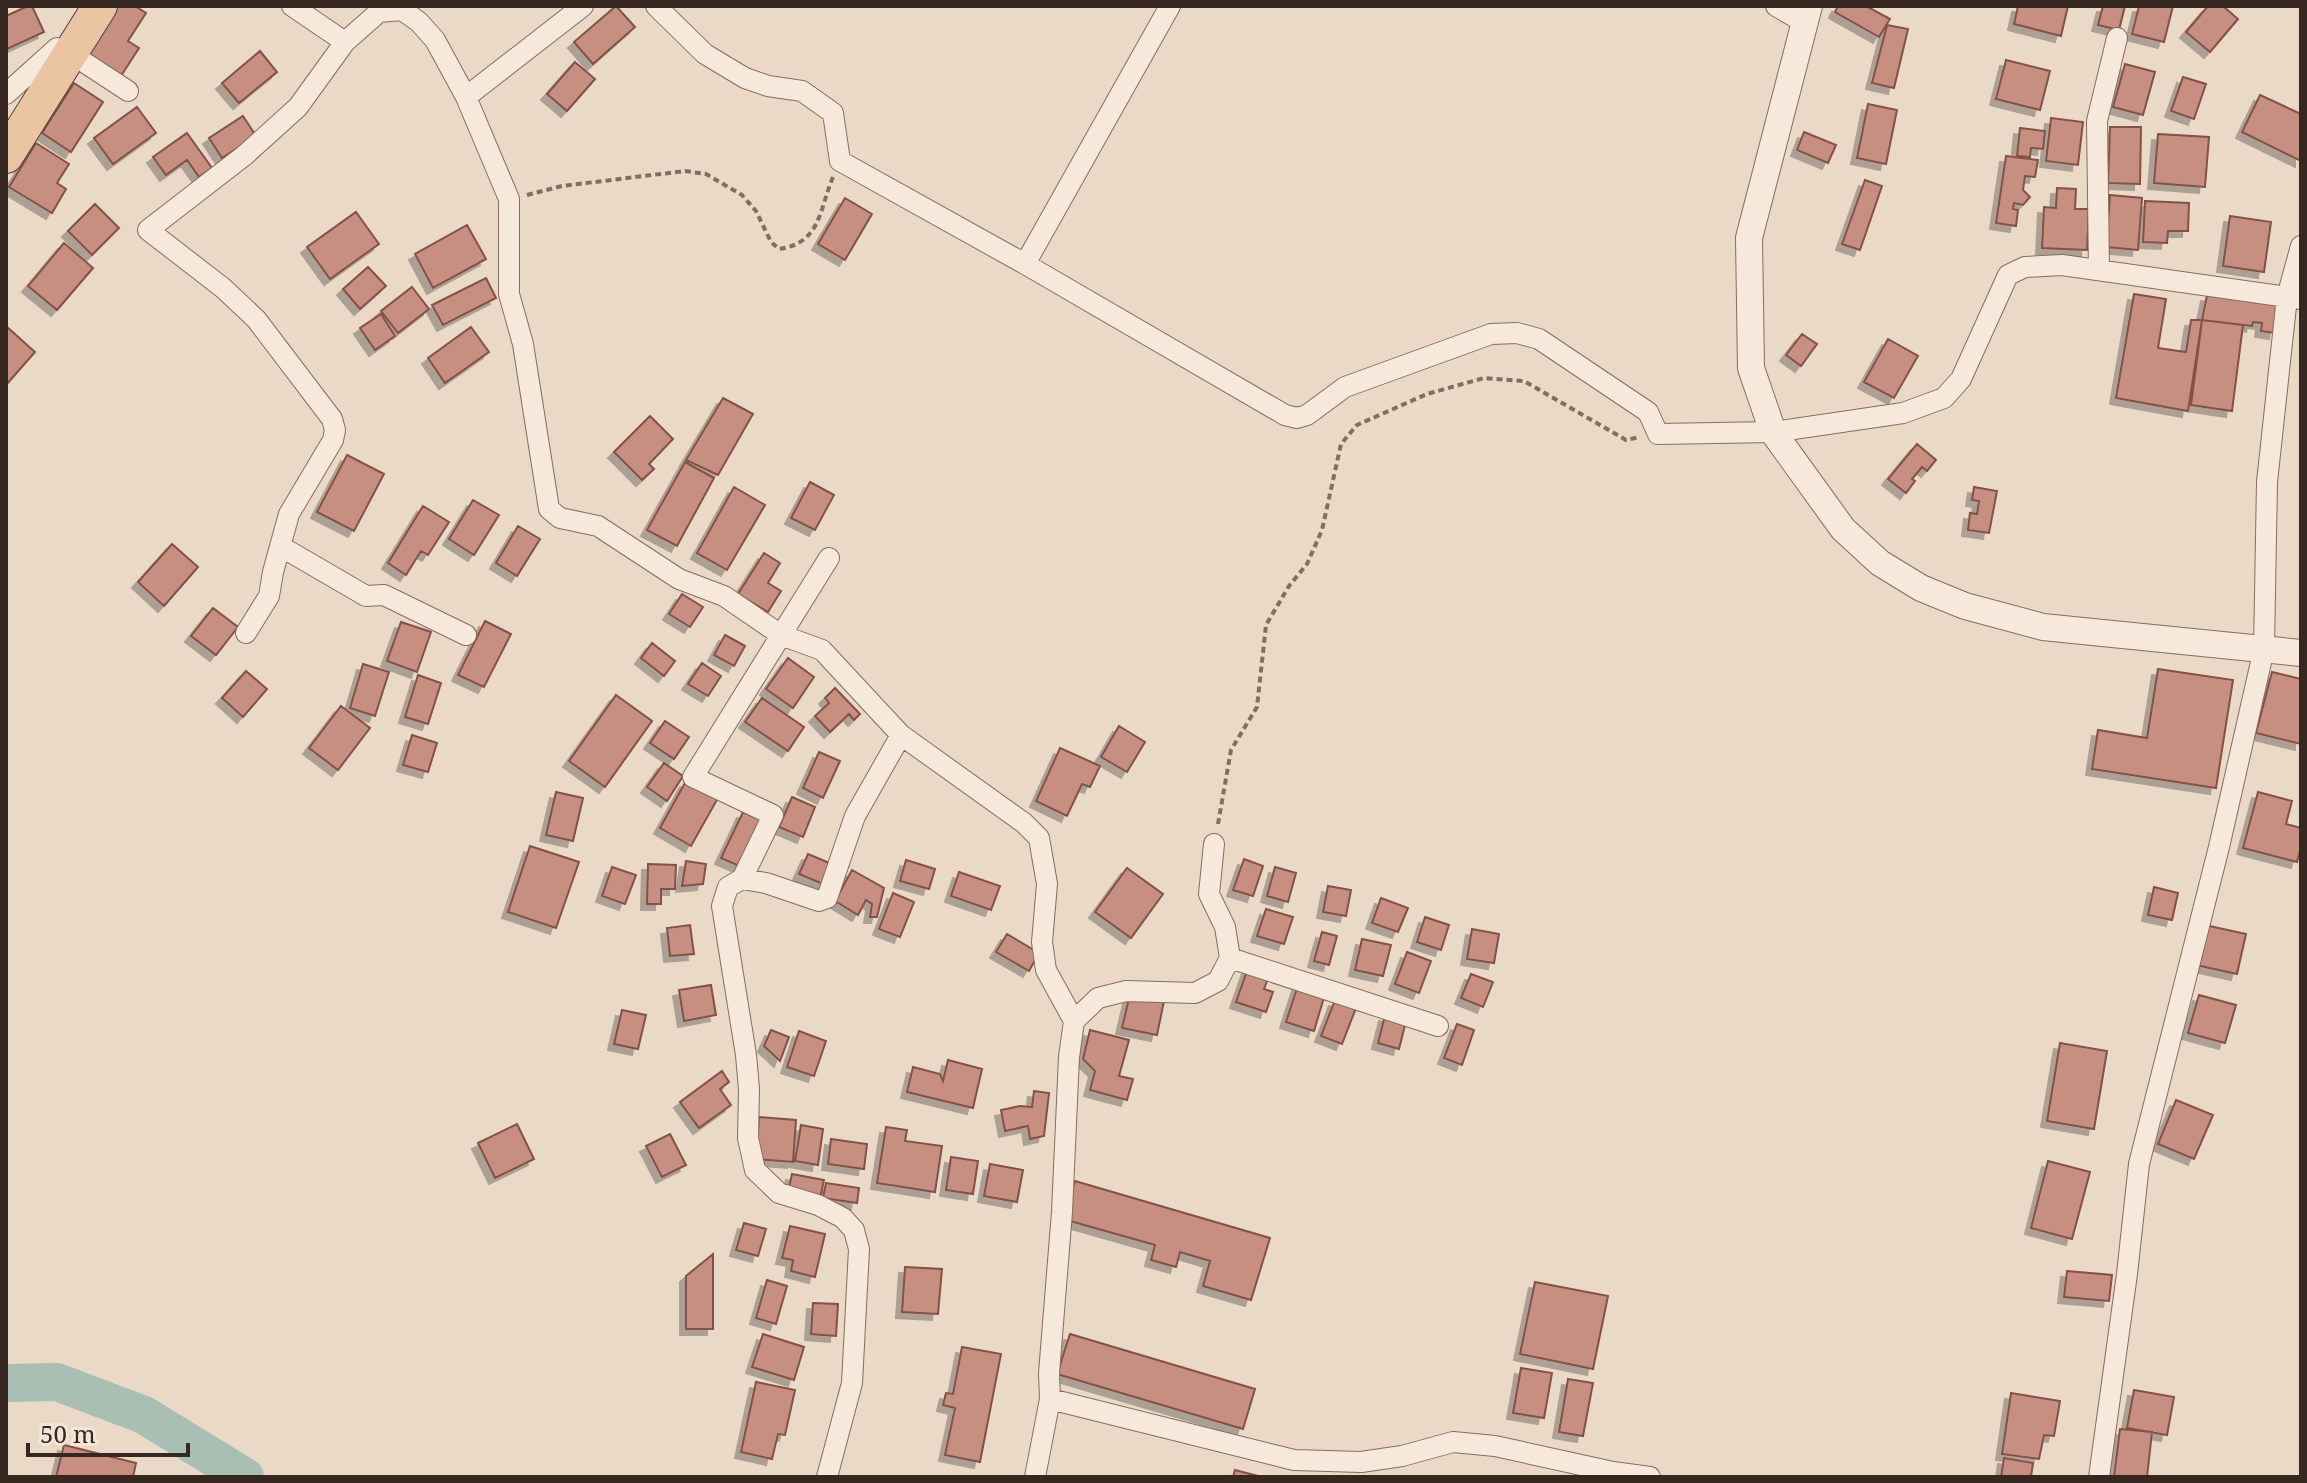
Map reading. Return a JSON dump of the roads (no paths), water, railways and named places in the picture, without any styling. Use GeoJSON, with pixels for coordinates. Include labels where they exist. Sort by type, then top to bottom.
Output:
{"type":"FeatureCollection","features":[{"type":"Feature","properties":{"kind":"main road"},"geometry":{"type":"LineString","coordinates":[[6,156],[70,53],[92,11]]}},
{"type":"Feature","properties":{"kind":"street"},"geometry":{"type":"LineString","coordinates":[[292,6],[345,42]]}},
{"type":"Feature","properties":{"kind":"street"},"geometry":{"type":"LineString","coordinates":[[466,97],[583,6]]}},
{"type":"Feature","properties":{"kind":"street"},"geometry":{"type":"LineString","coordinates":[[656,6],[705,54],[745,78],[768,86],[802,91],[833,113],[840,161],[1285,415],[1297,418],[1307,415],[1345,387],[1491,334],[1517,333],[1539,339],[1637,404],[1648,412],[1658,434],[1773,432],[1903,413],[1944,398],[1961,379],[2008,275],[2025,267],[2062,265],[2294,298]]}},
{"type":"Feature","properties":{"kind":"street"},"geometry":{"type":"LineString","coordinates":[[1025,264],[1170,6]]}},
{"type":"Feature","properties":{"kind":"street"},"geometry":{"type":"LineString","coordinates":[[1776,6],[1807,15],[1749,238],[1751,368],[1773,432],[1843,529],[1880,563],[1921,588],[1965,606],[2043,627],[2301,653]]}},
{"type":"Feature","properties":{"kind":"street"},"geometry":{"type":"LineString","coordinates":[[246,633],[269,596],[289,514],[333,440],[335,430],[332,419],[256,319],[223,288],[148,230],[245,155],[298,107],[345,42],[379,12],[402,10],[419,22],[435,40],[466,97],[509,199],[509,294],[523,344],[549,509],[560,518],[598,526],[679,579],[724,596],[781,635],[822,650],[901,735],[1024,823],[1039,838],[1047,884],[1042,942],[1046,970],[1074,1021],[1069,1057],[1062,1212],[1049,1373],[1050,1399],[1035,1477]]}},
{"type":"Feature","properties":{"kind":"street"},"geometry":{"type":"LineString","coordinates":[[2099,270],[2097,121],[2117,38]]}},
{"type":"Feature","properties":{"kind":"street"},"geometry":{"type":"LineString","coordinates":[[6,94],[57,48],[70,53],[128,91]]}},
{"type":"Feature","properties":{"kind":"street"},"geometry":{"type":"LineString","coordinates":[[2099,1477],[2139,1164],[2219,847],[2264,649],[2267,482],[2301,246]]}},
{"type":"Feature","properties":{"kind":"street"},"geometry":{"type":"LineString","coordinates":[[280,546],[366,596],[384,595],[466,635]]}},
{"type":"Feature","properties":{"kind":"street"},"geometry":{"type":"LineString","coordinates":[[827,1477],[852,1383],[859,1249],[854,1230],[843,1218],[818,1205],[779,1193],[755,1170],[748,1138],[746,1055],[722,906],[728,887],[742,879],[773,815],[693,777],[829,558]]}},
{"type":"Feature","properties":{"kind":"street"},"geometry":{"type":"LineString","coordinates":[[742,879],[766,883],[819,901],[827,898],[855,816],[901,735]]}},
{"type":"Feature","properties":{"kind":"street"},"geometry":{"type":"LineString","coordinates":[[1074,1021],[1098,998],[1126,991],[1195,993],[1218,981],[1230,958],[1225,927],[1209,894],[1214,844]]}},
{"type":"Feature","properties":{"kind":"street"},"geometry":{"type":"LineString","coordinates":[[1230,958],[1438,1026]]}},
{"type":"Feature","properties":{"kind":"street"},"geometry":{"type":"LineString","coordinates":[[1050,1399],[1294,1460],[1361,1462],[1402,1456],[1453,1442],[1495,1446],[1650,1477]]}},
{"type":"Feature","properties":{"kind":"waterway"},"geometry":{"type":"LineString","coordinates":[[6,1383],[57,1382],[144,1415],[245,1477]]}}]}
